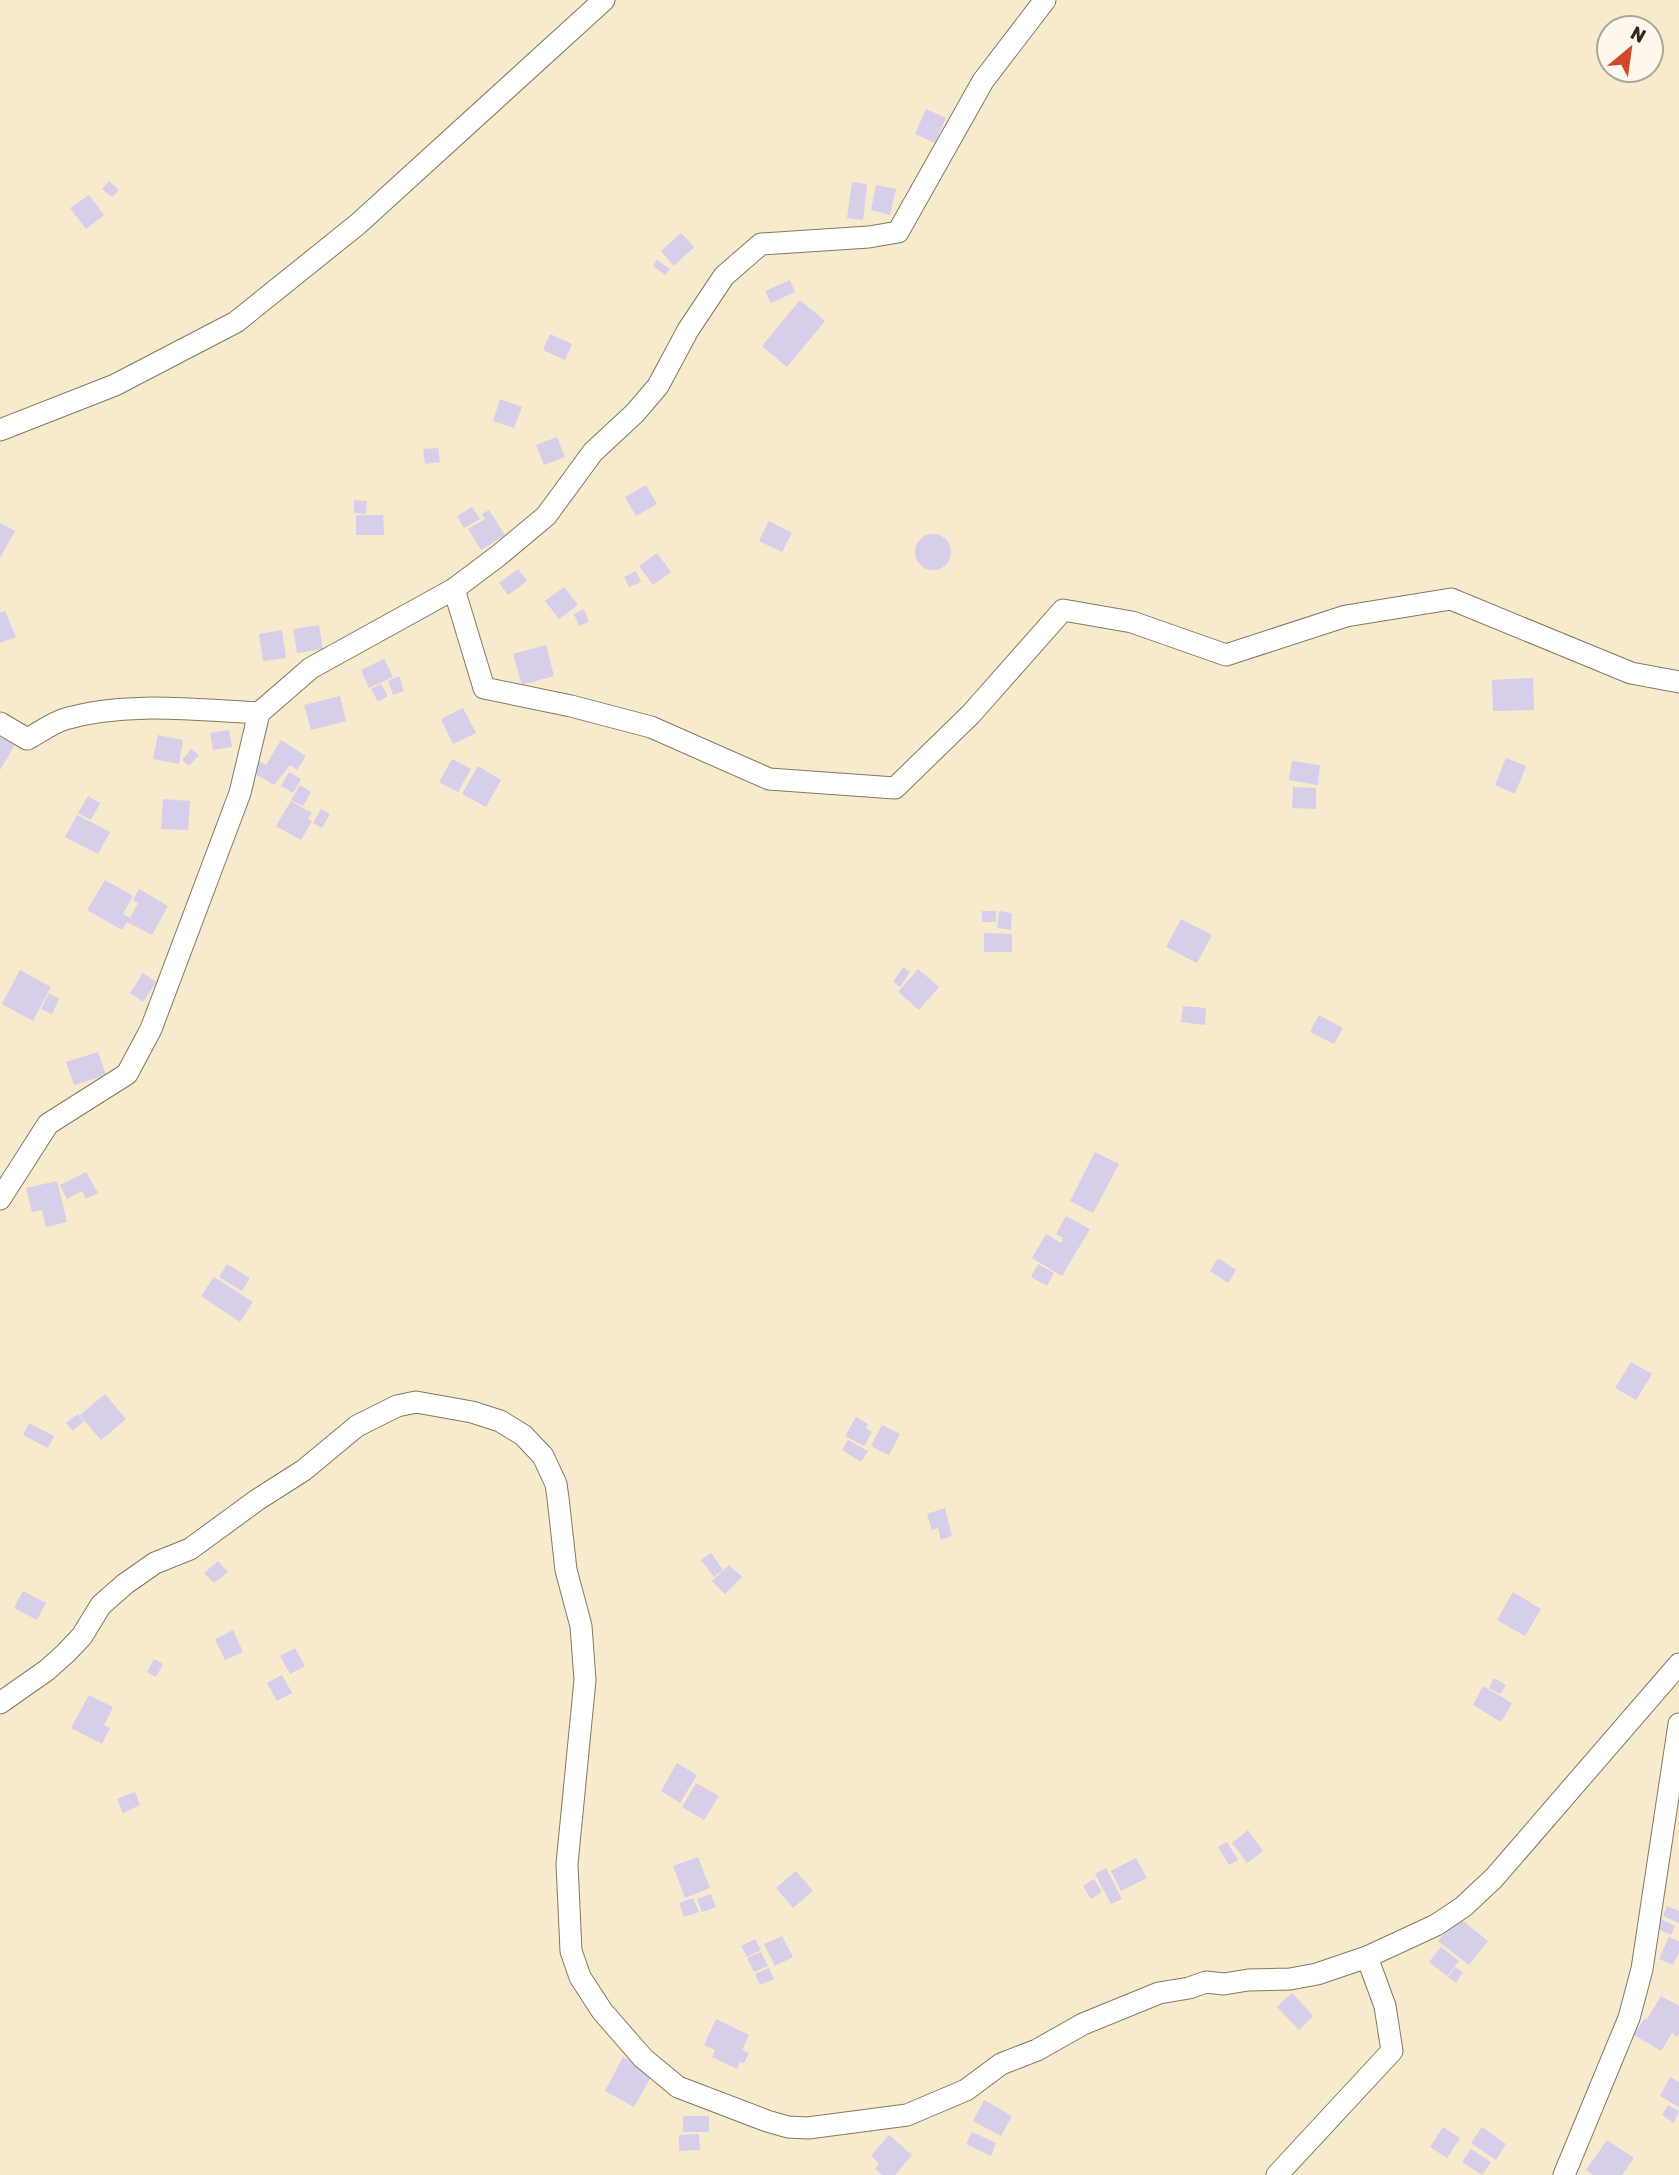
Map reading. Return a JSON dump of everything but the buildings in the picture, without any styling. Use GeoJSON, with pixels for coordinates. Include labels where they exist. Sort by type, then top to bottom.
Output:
{"type":"FeatureCollection","features":[{"type":"Feature","properties":{"kind":"street"},"geometry":{"type":"LineString","coordinates":[[0,430],[115,385],[236,322],[358,225],[604,0]]}},
{"type":"Feature","properties":{"kind":"street"},"geometry":{"type":"LineString","coordinates":[[0,1199],[48,1125],[127,1074],[151,1029],[240,793],[259,713],[311,668],[454,589],[546,516],[593,452],[635,413],[658,386],[688,330],[724,276],[761,244],[869,237],[898,232],[983,82],[1045,0]]}},
{"type":"Feature","properties":{"kind":"street"},"geometry":{"type":"LineString","coordinates":[[454,589],[484,688],[571,706],[651,727],[769,779],[895,788],[971,714],[1063,610],[1132,622],[1226,655],[1346,616],[1451,599],[1631,673],[1679,682]]}},
{"type":"Feature","properties":{"kind":"street"},"geometry":{"type":"LineString","coordinates":[[0,723],[27,739],[63,719],[109,711],[152,709],[259,713]]}},
{"type":"Feature","properties":{"kind":"street"},"geometry":{"type":"LineString","coordinates":[[0,1703],[66,1653],[82,1636],[100,1605],[125,1584],[155,1563],[190,1549],[257,1500],[304,1470],[358,1426],[406,1403],[416,1402],[454,1408],[500,1421],[523,1435],[543,1456],[556,1484],[566,1570],[581,1626],[585,1680],[567,1864],[571,1951],[580,1977],[602,2011],[643,2058],[678,2087],[767,2121],[788,2127],[808,2128],[907,2115],[966,2090],[1001,2064],[1037,2050],[1083,2024],[1149,1996],[1206,1982],[1224,1984],[1317,1974],[1367,1957],[1436,1925],[1463,1907],[1494,1878],[1679,1664]]}},
{"type":"Feature","properties":{"kind":"street"},"geometry":{"type":"LineString","coordinates":[[1564,2175],[1629,2018],[1642,1969],[1679,1724]]}},
{"type":"Feature","properties":{"kind":"street"},"geometry":{"type":"LineString","coordinates":[[1277,2175],[1392,2051],[1385,2006],[1367,1957]]}}]}
